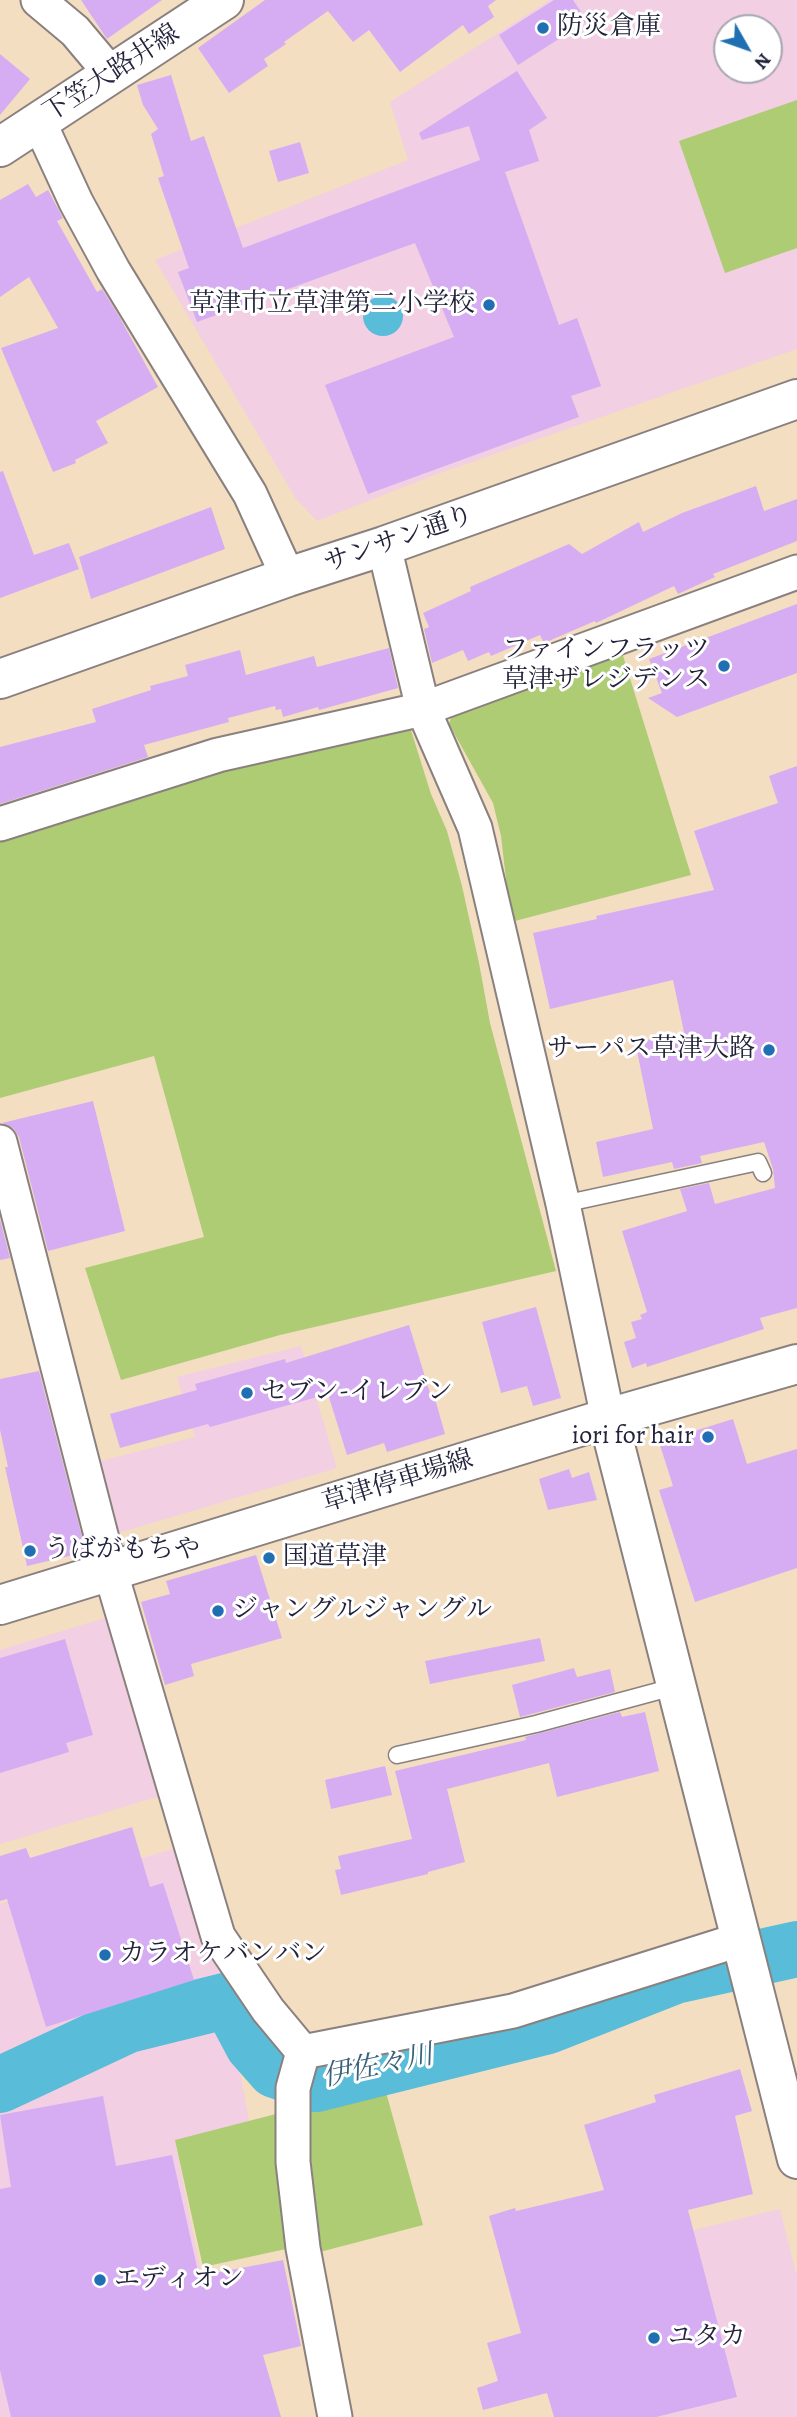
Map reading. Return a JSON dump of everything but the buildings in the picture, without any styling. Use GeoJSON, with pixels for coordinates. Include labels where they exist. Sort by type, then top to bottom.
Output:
{"type":"FeatureCollection","features":[{"type":"Feature","properties":{"kind":"street"},"geometry":{"type":"LineString","coordinates":[[38,0],[75,31],[112,75]]}},
{"type":"Feature","properties":{"kind":"street","name":"下笠大路井線"},"geometry":{"type":"LineString","coordinates":[[0,147],[224,0]]}},
{"type":"Feature","properties":{"kind":"street"},"geometry":{"type":"LineString","coordinates":[[39,122],[76,202],[113,270],[250,494],[288,577]]}},
{"type":"Feature","properties":{"kind":"street","name":"サンサン通り"},"geometry":{"type":"LineString","coordinates":[[0,678],[384,546],[797,399]]}},
{"type":"Feature","properties":{"kind":"street"},"geometry":{"type":"LineString","coordinates":[[384,546],[423,709],[475,828],[563,1204],[608,1418],[797,2159]]}},
{"type":"Feature","properties":{"kind":"street"},"geometry":{"type":"LineString","coordinates":[[0,824],[218,755],[423,709],[797,572]]}},
{"type":"Feature","properties":{"kind":"street"},"geometry":{"type":"LineString","coordinates":[[0,1142],[110,1570],[218,1936],[268,2010],[303,2053]]}},
{"type":"Feature","properties":{"kind":"street","name":"草津停車場線"},"geometry":{"type":"LineString","coordinates":[[0,1605],[608,1418],[797,1364]]}},
{"type":"Feature","properties":{"kind":"street"},"geometry":{"type":"LineString","coordinates":[[303,2053],[513,2011],[746,1953]]}},
{"type":"Feature","properties":{"kind":"street"},"geometry":{"type":"LineString","coordinates":[[303,2053],[292,2088],[293,2162],[303,2248],[335,2417]]}},
{"type":"Feature","properties":{"kind":"lane"},"geometry":{"type":"LineString","coordinates":[[563,1204],[758,1162],[763,1173]]}},
{"type":"Feature","properties":{"kind":"lane"},"geometry":{"type":"LineString","coordinates":[[397,1755],[536,1724],[677,1686]]}},
{"type":"Feature","properties":{"kind":"shaded area","name":"草津市立草津第二小学校"},"geometry":{"type":"Polygon","coordinates":[[[550,0],[797,0],[797,349],[429,477],[317,521],[296,499],[155,260],[408,160],[390,102],[550,0]]]}},
{"type":"Feature","properties":{"kind":"shaded area"},"geometry":{"type":"Polygon","coordinates":[[[301,1346],[337,1468],[108,1536],[89,1464],[195,1437],[177,1377],[301,1346]]]}},
{"type":"Feature","properties":{"kind":"shaded area"},"geometry":{"type":"Polygon","coordinates":[[[108,1617],[160,1796],[0,1844],[0,1650],[108,1617]]]}},
{"type":"Feature","properties":{"kind":"shaded area"},"geometry":{"type":"Polygon","coordinates":[[[178,1847],[204,1940],[234,1989],[193,1997],[114,2019],[72,2036],[0,2072],[0,1904],[178,1847]]]}},
{"type":"Feature","properties":{"kind":"shaded area","name":"エディオン"},"geometry":{"type":"Polygon","coordinates":[[[225,2009],[249,2122],[175,2141],[201,2273],[218,2270],[249,2417],[0,2417],[0,2096],[119,2041],[225,2009]]]}},
{"type":"Feature","properties":{"kind":"shaded area"},"geometry":{"type":"Polygon","coordinates":[[[780,2209],[797,2277],[797,2417],[584,2417],[537,2268],[780,2209]]]}},
{"type":"Feature","properties":{"kind":"green space"},"geometry":{"type":"Polygon","coordinates":[[[797,100],[797,248],[725,273],[679,141],[797,100]]]}},
{"type":"Feature","properties":{"kind":"green space"},"geometry":{"type":"Polygon","coordinates":[[[620,646],[691,875],[511,922],[501,836],[493,803],[449,724],[455,705],[620,646]]]}},
{"type":"Feature","properties":{"kind":"green space"},"geometry":{"type":"Polygon","coordinates":[[[409,724],[431,794],[447,831],[462,886],[490,1023],[556,1271],[280,1335],[121,1380],[85,1268],[204,1237],[154,1056],[0,1098],[0,837],[194,777],[409,724]]]}},
{"type":"Feature","properties":{"kind":"green space"},"geometry":{"type":"Polygon","coordinates":[[[382,2078],[423,2225],[316,2253],[305,2140],[307,2093],[329,2092],[382,2078]]]}},
{"type":"Feature","properties":{"kind":"green space"},"geometry":{"type":"Polygon","coordinates":[[[276,2114],[286,2249],[203,2267],[175,2140],[276,2114]]]}},
{"type":"Feature","properties":{"kind":"water"},"geometry":{"type":"Polygon","coordinates":[[[383,296],[397,302],[403,316],[397,330],[383,336],[369,330],[363,316],[369,302],[383,296]]]}},
{"type":"Feature","properties":{"kind":"waterway","name":"伊佐々川"},"geometry":{"type":"LineString","coordinates":[[0,2085],[128,2025],[229,2000],[253,2045],[275,2070],[316,2084],[548,2026],[675,1976],[797,1949]]}},
{"type":"Feature","properties":{"kind":"place","name":"防災倉庫"},"geometry":{"type":"Point","coordinates":[543,28]}},
{"type":"Feature","properties":{"kind":"place","name":"草津市立草津第二小学校"},"geometry":{"type":"Point","coordinates":[489,305]}},
{"type":"Feature","properties":{"kind":"place","name":"ファインフラッツ 草津ザレジデンス"},"geometry":{"type":"Point","coordinates":[724,666]}},
{"type":"Feature","properties":{"kind":"place","name":"サーパス草津大路"},"geometry":{"type":"Point","coordinates":[769,1050]}},
{"type":"Feature","properties":{"kind":"place","name":"セブン-イレブン"},"geometry":{"type":"Point","coordinates":[247,1393]}},
{"type":"Feature","properties":{"kind":"place","name":"iori for hair"},"geometry":{"type":"Point","coordinates":[708,1437]}},
{"type":"Feature","properties":{"kind":"place","name":"うばがもちや"},"geometry":{"type":"Point","coordinates":[30,1551]}},
{"type":"Feature","properties":{"kind":"place","name":"国道草津"},"geometry":{"type":"Point","coordinates":[269,1558]}},
{"type":"Feature","properties":{"kind":"place","name":"ジャングルジャングル"},"geometry":{"type":"Point","coordinates":[218,1611]}},
{"type":"Feature","properties":{"kind":"place","name":"カラオケバンバン"},"geometry":{"type":"Point","coordinates":[105,1955]}},
{"type":"Feature","properties":{"kind":"place","name":"エディオン"},"geometry":{"type":"Point","coordinates":[100,2280]}},
{"type":"Feature","properties":{"kind":"place","name":"ユタカ"},"geometry":{"type":"Point","coordinates":[654,2338]}}]}
